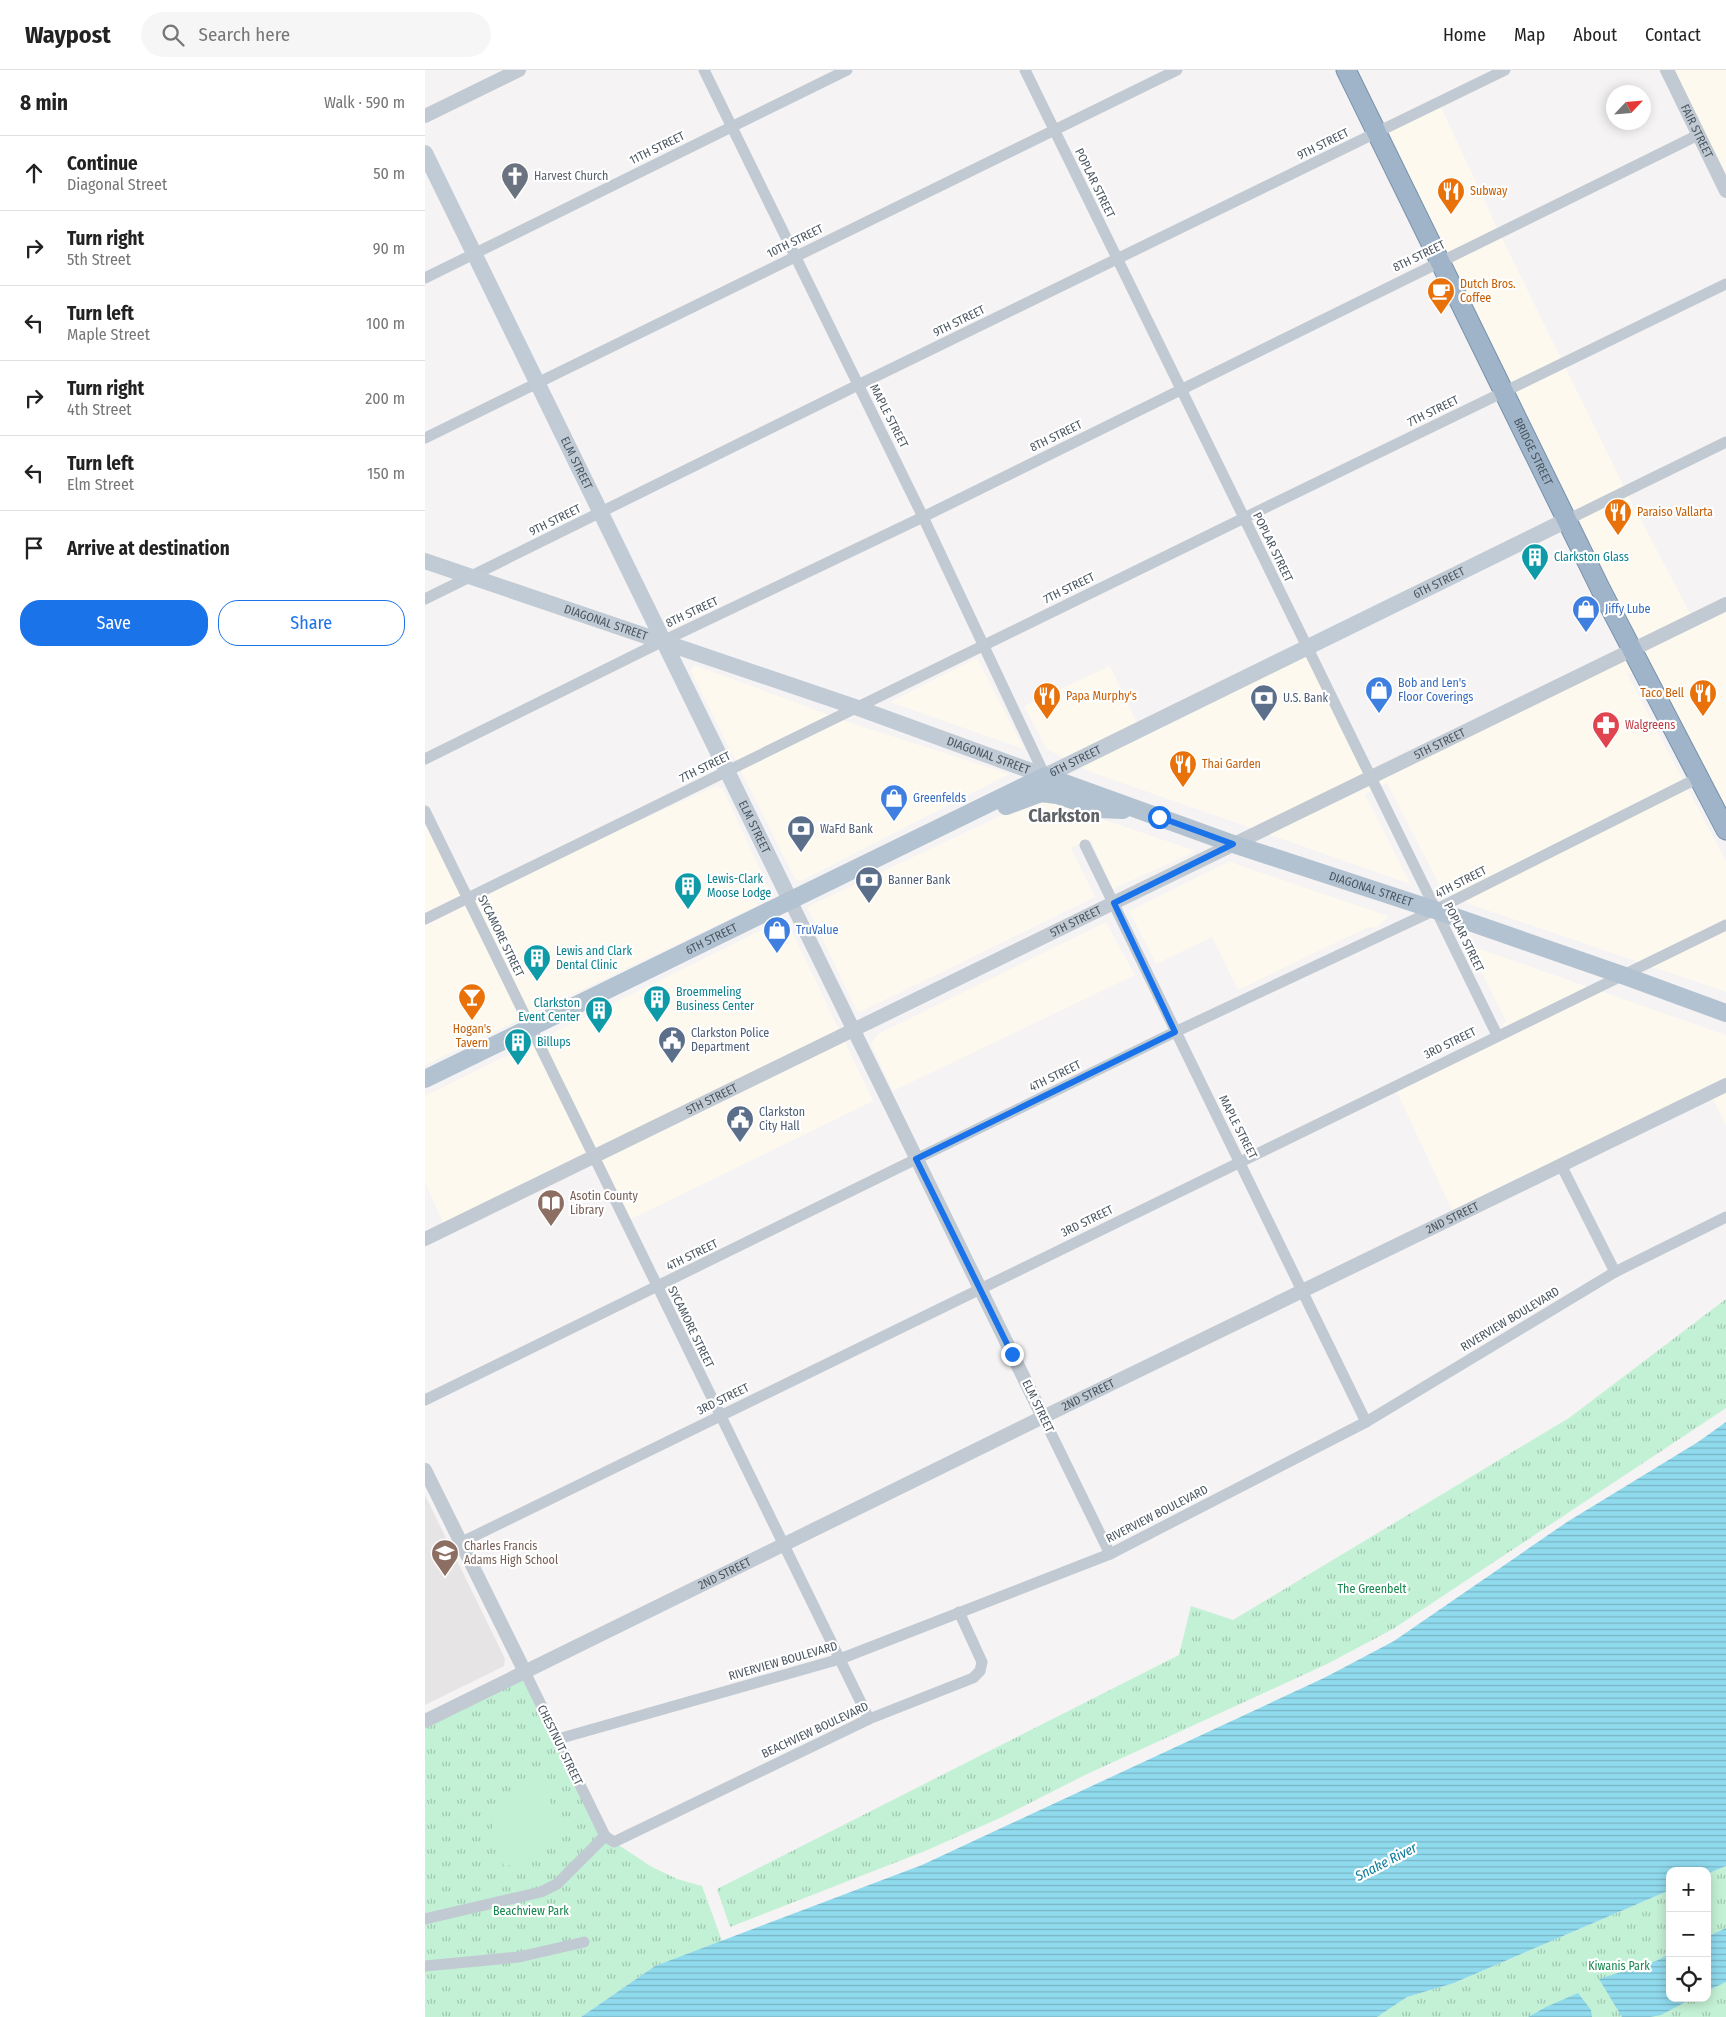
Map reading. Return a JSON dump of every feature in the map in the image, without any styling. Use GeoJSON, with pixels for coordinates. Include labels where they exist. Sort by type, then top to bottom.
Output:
{"type":"FeatureCollection","features":[{"type":"Feature","properties":{"kind":"highway","name":"BRIDGE STREET"},"geometry":{"type":"LineString","coordinates":[[1346,70],[1631,650],[1726,830]]}},
{"type":"Feature","properties":{"kind":"main road","name":"ELM STREET"},"geometry":{"type":"LineString","coordinates":[[425,153],[790,900]]}},
{"type":"Feature","properties":{"kind":"main road","name":"6TH STREET"},"geometry":{"type":"LineString","coordinates":[[425,1079],[1567,520]]}},
{"type":"Feature","properties":{"kind":"main road","name":"DIAGONAL STREET"},"geometry":{"type":"LineString","coordinates":[[425,561],[858,708],[1233,844],[1435,910],[1725,1012]]}},
{"type":"Feature","properties":{"kind":"main road"},"geometry":{"type":"LineString","coordinates":[[987,804],[995,808],[1001,808],[1041,794],[1057,795],[1099,809],[1143,811]]}},
{"type":"Feature","properties":{"kind":"street"},"geometry":{"type":"LineString","coordinates":[[425,116],[519,70]]}},
{"type":"Feature","properties":{"kind":"street","name":"MAPLE STREET"},"geometry":{"type":"LineString","coordinates":[[705,70],[923,517],[1045,776]]}},
{"type":"Feature","properties":{"kind":"street","name":"11TH STREET"},"geometry":{"type":"LineString","coordinates":[[425,278],[847,70]]}},
{"type":"Feature","properties":{"kind":"street","name":"POPLAR STREET"},"geometry":{"type":"LineString","coordinates":[[1025,70],[1053,131],[1497,1035]]}},
{"type":"Feature","properties":{"kind":"street","name":"10TH STREET"},"geometry":{"type":"LineString","coordinates":[[425,438],[1177,70]]}},
{"type":"Feature","properties":{"kind":"street","name":"9TH STREET"},"geometry":{"type":"LineString","coordinates":[[425,599],[858,385],[1505,70]]}},
{"type":"Feature","properties":{"kind":"street","name":"FAIR STREET"},"geometry":{"type":"LineString","coordinates":[[1667,70],[1726,190]]}},
{"type":"Feature","properties":{"kind":"street","name":"8TH STREET"},"geometry":{"type":"LineString","coordinates":[[425,759],[663,641],[923,517],[1698,135]]}},
{"type":"Feature","properties":{"kind":"street","name":"7TH STREET"},"geometry":{"type":"LineString","coordinates":[[425,919],[1726,284]]}},
{"type":"Feature","properties":{"kind":"street","name":"6TH STREET"},"geometry":{"type":"LineString","coordinates":[[1567,520],[1726,442]]}},
{"type":"Feature","properties":{"kind":"street","name":"5TH STREET"},"geometry":{"type":"LineString","coordinates":[[425,1239],[1726,604]]}},
{"type":"Feature","properties":{"kind":"street","name":"4TH STREET"},"geometry":{"type":"LineString","coordinates":[[425,1400],[657,1288],[1175,1032],[1435,910],[1698,778]]}},
{"type":"Feature","properties":{"kind":"street","name":"SYCAMORE STREET"},"geometry":{"type":"LineString","coordinates":[[425,811],[869,1719]]}},
{"type":"Feature","properties":{"kind":"street","name":"MAPLE STREET"},"geometry":{"type":"LineString","coordinates":[[1085,845],[1366,1422]]}},
{"type":"Feature","properties":{"kind":"street","name":"ELM STREET"},"geometry":{"type":"LineString","coordinates":[[790,900],[1110,1554]]}},
{"type":"Feature","properties":{"kind":"street","name":"3RD STREET"},"geometry":{"type":"LineString","coordinates":[[460,1543],[1497,1035],[1625,976],[1726,925]]}},
{"type":"Feature","properties":{"kind":"street","name":"2ND STREET"},"geometry":{"type":"LineString","coordinates":[[425,1721],[1302,1290],[1726,1085]]}},
{"type":"Feature","properties":{"kind":"street"},"geometry":{"type":"LineString","coordinates":[[1561,1165],[1615,1272]]}},
{"type":"Feature","properties":{"kind":"street","name":"RIVERVIEW BOULEVARD"},"geometry":{"type":"LineString","coordinates":[[558,1739],[840,1659],[1110,1554],[1366,1422],[1615,1272],[1726,1217]]}},
{"type":"Feature","properties":{"kind":"street","name":"CHESTNUT STREET"},"geometry":{"type":"LineString","coordinates":[[425,1470],[605,1836]]}},
{"type":"Feature","properties":{"kind":"street","name":"BEACHVIEW BOULEVARD"},"geometry":{"type":"LineString","coordinates":[[605,1836],[614,1842],[869,1719],[973,1678],[980,1671],[982,1662],[959,1612]]}},
{"type":"Feature","properties":{"kind":"street"},"geometry":{"type":"LineString","coordinates":[[425,1919],[541,1892],[557,1884],[605,1836]]}},
{"type":"Feature","properties":{"kind":"street"},"geometry":{"type":"LineString","coordinates":[[425,1966],[519,1957],[584,1942]]}},
{"type":"Feature","properties":{"kind":"shaded area"},"geometry":{"type":"Polygon","coordinates":[[[1667,70],[1726,70],[1726,191],[1667,70]]]}},
{"type":"Feature","properties":{"kind":"shaded area"},"geometry":{"type":"Polygon","coordinates":[[[1439,103],[1499,232],[1626,491],[1693,619],[1726,604],[1726,808],[1653,669],[1627,674],[1726,861],[1726,992],[1472,905],[1441,888],[1387,783],[1365,794],[1410,884],[1088,771],[1047,749],[1024,706],[1110,666],[1140,729],[1307,647],[1371,776],[1631,650],[1377,133],[1439,103]]]}},
{"type":"Feature","properties":{"kind":"shaded area"},"geometry":{"type":"Polygon","coordinates":[[[977,658],[1024,749],[890,702],[977,658]]]}},
{"type":"Feature","properties":{"kind":"shaded area"},"geometry":{"type":"Polygon","coordinates":[[[694,665],[851,723],[1009,774],[801,881],[795,879],[692,674],[691,670],[694,665]]]}},
{"type":"Feature","properties":{"kind":"shaded area"},"geometry":{"type":"Polygon","coordinates":[[[716,786],[723,789],[770,891],[767,901],[425,1065],[425,811],[468,898],[716,786]]]}},
{"type":"Feature","properties":{"kind":"shaded area"},"geometry":{"type":"Polygon","coordinates":[[[1052,802],[1196,851],[1113,889],[1090,839],[1071,848],[1095,897],[858,1013],[807,907],[1021,806],[1052,802]]]}},
{"type":"Feature","properties":{"kind":"shaded area"},"geometry":{"type":"Polygon","coordinates":[[[1230,861],[1388,916],[1378,927],[1366,928],[1238,990],[1212,937],[1156,964],[1129,911],[1230,861]]]}},
{"type":"Feature","properties":{"kind":"shaded area"},"geometry":{"type":"Polygon","coordinates":[[[782,920],[788,923],[873,1101],[625,1222],[593,1156],[446,1229],[425,1183],[425,1096],[782,920]]]}},
{"type":"Feature","properties":{"kind":"shaded area"},"geometry":{"type":"Polygon","coordinates":[[[1106,922],[1135,975],[893,1091],[871,1044],[878,1034],[1106,922]]]}},
{"type":"Feature","properties":{"kind":"shaded area"},"geometry":{"type":"Polygon","coordinates":[[[1468,945],[1726,1035],[1726,1125],[1710,1093],[1455,1216],[1394,1086],[1497,1035],[1506,1021],[1468,945]]]}},
{"type":"Feature","properties":{"kind":"shaded area","name":"Charles Francis Adams High School"},"geometry":{"type":"Polygon","coordinates":[[[425,1495],[505,1659],[504,1666],[425,1705],[425,1495]]]}},
{"type":"Feature","properties":{"kind":"green space","name":"The Greenbelt"},"geometry":{"type":"Polygon","coordinates":[[[1726,1299],[1726,1408],[1393,1629],[1327,1664],[1085,1775],[1000,1818],[925,1851],[730,1927],[717,1889],[1179,1655],[1191,1606],[1233,1620],[1569,1418],[1726,1299]]]}},
{"type":"Feature","properties":{"kind":"green space","name":"Beachview Park"},"geometry":{"type":"Polygon","coordinates":[[[525,1672],[614,1842],[652,1867],[677,1879],[702,1886],[722,1941],[655,1966],[581,2017],[425,2017],[425,1721],[525,1672]]]}},
{"type":"Feature","properties":{"kind":"green space"},"geometry":{"type":"Polygon","coordinates":[[[539,1778],[564,1832],[561,1842],[505,1867],[497,1853],[493,1839],[492,1825],[495,1812],[501,1801],[511,1791],[524,1783],[539,1778]]]}},
{"type":"Feature","properties":{"kind":"green space","name":"Kiwanis Park"},"geometry":{"type":"Polygon","coordinates":[[[1726,1866],[1726,2017],[1377,2017],[1407,1997],[1454,1983],[1666,1892],[1666,2002],[1711,2002],[1711,1872],[1726,1866]]]}},
{"type":"Feature","properties":{"kind":"water","name":"Snake River"},"geometry":{"type":"Polygon","coordinates":[[[1726,1422],[1726,1866],[1711,1872],[1711,1867],[1666,1867],[1666,1892],[1454,1983],[1407,1997],[1377,2017],[581,2017],[655,1966],[922,1865],[1324,1678],[1394,1641],[1567,1522],[1698,1442],[1726,1422]]]}},
{"type":"Feature","properties":{"kind":"water"},"geometry":{"type":"Polygon","coordinates":[[[1726,1928],[1726,1982],[1711,1989],[1711,1957],[1711,1935],[1726,1928]]]}},
{"type":"Feature","properties":{"kind":"water"},"geometry":{"type":"Polygon","coordinates":[[[1666,1956],[1666,2002],[1685,2002],[1661,2015],[1622,2017],[1599,1979],[1666,1956]]]}},
{"type":"Feature","properties":{"kind":"water"},"geometry":{"type":"Polygon","coordinates":[[[1578,1993],[1591,2010],[1592,2017],[1528,2017],[1546,2007],[1578,1993]]]}},
{"type":"Feature","properties":{"kind":"place","name":"Harvest Church"},"geometry":{"type":"Point","coordinates":[515,200]}},
{"type":"Feature","properties":{"kind":"place","name":"Subway"},"geometry":{"type":"Point","coordinates":[1451,215]}},
{"type":"Feature","properties":{"kind":"place","name":"Dutch Bros. Coffee"},"geometry":{"type":"Point","coordinates":[1441,315]}},
{"type":"Feature","properties":{"kind":"place","name":"Paraiso Vallarta"},"geometry":{"type":"Point","coordinates":[1618,536]}},
{"type":"Feature","properties":{"kind":"place","name":"Clarkston Glass"},"geometry":{"type":"Point","coordinates":[1535,581]}},
{"type":"Feature","properties":{"kind":"place","name":"Jiffy Lube"},"geometry":{"type":"Point","coordinates":[1586,633]}},
{"type":"Feature","properties":{"kind":"place","name":"Bob and Len's Floor Coverings"},"geometry":{"type":"Point","coordinates":[1379,714]}},
{"type":"Feature","properties":{"kind":"place","name":"Taco Bell"},"geometry":{"type":"Point","coordinates":[1703,717]}},
{"type":"Feature","properties":{"kind":"place","name":"Papa Murphy's"},"geometry":{"type":"Point","coordinates":[1047,720]}},
{"type":"Feature","properties":{"kind":"place","name":"U.S. Bank"},"geometry":{"type":"Point","coordinates":[1264,722]}},
{"type":"Feature","properties":{"kind":"place","name":"Walgreens"},"geometry":{"type":"Point","coordinates":[1606,749]}},
{"type":"Feature","properties":{"kind":"place","name":"Thai Garden"},"geometry":{"type":"Point","coordinates":[1183,788]}},
{"type":"Feature","properties":{"kind":"place","name":"Greenfelds"},"geometry":{"type":"Point","coordinates":[894,822]}},
{"type":"Feature","properties":{"kind":"place","name":"WaFd Bank"},"geometry":{"type":"Point","coordinates":[801,853]}},
{"type":"Feature","properties":{"kind":"place","name":"Banner Bank"},"geometry":{"type":"Point","coordinates":[869,904]}},
{"type":"Feature","properties":{"kind":"place","name":"Lewis-Clark Moose Lodge"},"geometry":{"type":"Point","coordinates":[688,910]}},
{"type":"Feature","properties":{"kind":"place","name":"TruValue"},"geometry":{"type":"Point","coordinates":[777,954]}},
{"type":"Feature","properties":{"kind":"place","name":"Lewis and Clark Dental Clinic"},"geometry":{"type":"Point","coordinates":[537,982]}},
{"type":"Feature","properties":{"kind":"place","name":"Hogan's Tavern"},"geometry":{"type":"Point","coordinates":[472,1021]}},
{"type":"Feature","properties":{"kind":"place","name":"Broemmeling Business Center"},"geometry":{"type":"Point","coordinates":[657,1023]}},
{"type":"Feature","properties":{"kind":"place","name":"Clarkston Event Center"},"geometry":{"type":"Point","coordinates":[599,1034]}},
{"type":"Feature","properties":{"kind":"place","name":"Clarkston Police Department"},"geometry":{"type":"Point","coordinates":[672,1064]}},
{"type":"Feature","properties":{"kind":"place","name":"Billups"},"geometry":{"type":"Point","coordinates":[518,1066]}},
{"type":"Feature","properties":{"kind":"place","name":"Clarkston City Hall"},"geometry":{"type":"Point","coordinates":[740,1143]}},
{"type":"Feature","properties":{"kind":"place","name":"Asotin County Library"},"geometry":{"type":"Point","coordinates":[551,1227]}},
{"type":"Feature","properties":{"kind":"place","name":"Charles Francis Adams High School"},"geometry":{"type":"Point","coordinates":[445,1577]}},
{"type":"Feature","properties":{"kind":"district","name":"Clarkston"},"geometry":{"type":"Point","coordinates":[1064,816]}},
{"type":"Feature","properties":{"kind":"route"},"geometry":{"type":"LineString","coordinates":[[1012,1354],[916,1159],[1175,1032],[1114,903],[1233,844],[1159,817]]}}]}
